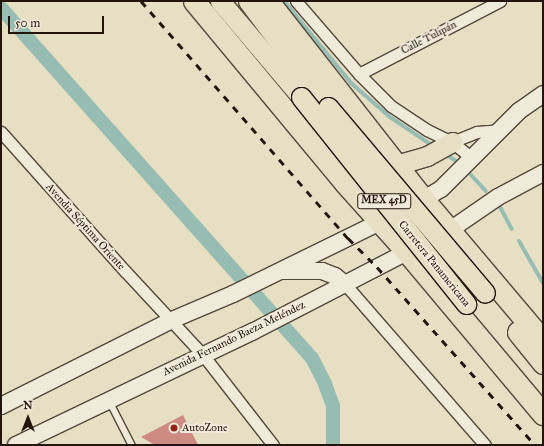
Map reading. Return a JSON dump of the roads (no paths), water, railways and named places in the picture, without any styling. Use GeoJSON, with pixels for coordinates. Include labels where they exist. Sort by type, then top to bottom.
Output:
{"type":"FeatureCollection","features":[{"type":"Feature","properties":{"kind":"highway"},"geometry":{"type":"LineString","coordinates":[[194,1],[345,183],[407,252],[543,414]]}},
{"type":"Feature","properties":{"kind":"highway","name":"Carretera Panamericana"},"geometry":{"type":"LineString","coordinates":[[220,1],[301,97],[466,304],[543,395]]}},
{"type":"Feature","properties":{"kind":"highway","name":"Carretera Panamericana"},"geometry":{"type":"LineString","coordinates":[[248,1],[328,107],[543,362]]}},
{"type":"Feature","properties":{"kind":"highway"},"geometry":{"type":"LineString","coordinates":[[268,1],[424,200],[543,341]]}},
{"type":"Feature","properties":{"kind":"highway"},"geometry":{"type":"LineString","coordinates":[[345,183],[364,186],[378,182],[386,178],[396,165],[427,156],[452,142]]}},
{"type":"Feature","properties":{"kind":"highway"},"geometry":{"type":"LineString","coordinates":[[435,285],[437,269],[448,258],[464,256],[475,260]]}},
{"type":"Feature","properties":{"kind":"main road"},"geometry":{"type":"LineString","coordinates":[[1,406],[172,320],[233,294],[424,200],[441,189],[519,111],[543,94]]}},
{"type":"Feature","properties":{"kind":"main road","name":"Avenida Fernando Baeza Meléndez"},"geometry":{"type":"LineString","coordinates":[[16,445],[252,332],[450,230],[498,197],[543,173]]}},
{"type":"Feature","properties":{"kind":"main road"},"geometry":{"type":"LineString","coordinates":[[274,274],[322,271],[335,276],[345,284]]}},
{"type":"Feature","properties":{"kind":"street"},"geometry":{"type":"LineString","coordinates":[[296,1],[359,74],[407,118],[452,142],[472,158]]}},
{"type":"Feature","properties":{"kind":"street","name":"Calle Tulipán"},"geometry":{"type":"LineString","coordinates":[[359,74],[500,1]]}},
{"type":"Feature","properties":{"kind":"street"},"geometry":{"type":"LineString","coordinates":[[452,142],[477,132],[501,130]]}},
{"type":"Feature","properties":{"kind":"street","name":"Avendia Séptima Oriente"},"geometry":{"type":"LineString","coordinates":[[1,132],[124,271],[172,320],[203,355],[272,444]]}},
{"type":"Feature","properties":{"kind":"street"},"geometry":{"type":"LineString","coordinates":[[345,284],[485,445]]}},
{"type":"Feature","properties":{"kind":"lane"},"geometry":{"type":"LineString","coordinates":[[109,400],[132,445]]}},
{"type":"Feature","properties":{"kind":"waterway"},"geometry":{"type":"LineString","coordinates":[[284,1],[351,83],[390,117],[433,146]]}},
{"type":"Feature","properties":{"kind":"waterway"},"geometry":{"type":"LineString","coordinates":[[1,8],[312,358],[325,384],[333,406],[333,445]]}},
{"type":"Feature","properties":{"kind":"waterway"},"geometry":{"type":"LineString","coordinates":[[447,155],[456,161]]}},
{"type":"Feature","properties":{"kind":"waterway"},"geometry":{"type":"LineString","coordinates":[[470,174],[486,191]]}},
{"type":"Feature","properties":{"kind":"waterway"},"geometry":{"type":"LineString","coordinates":[[499,205],[512,229]]}},
{"type":"Feature","properties":{"kind":"waterway"},"geometry":{"type":"LineString","coordinates":[[519,241],[543,283]]}},
{"type":"Feature","properties":{"kind":"railway"},"geometry":{"type":"LineString","coordinates":[[141,1],[348,238],[377,267],[535,445]]}},
{"type":"Feature","properties":{"kind":"place","name":"AutoZone"},"geometry":{"type":"Point","coordinates":[174,428]}}]}
